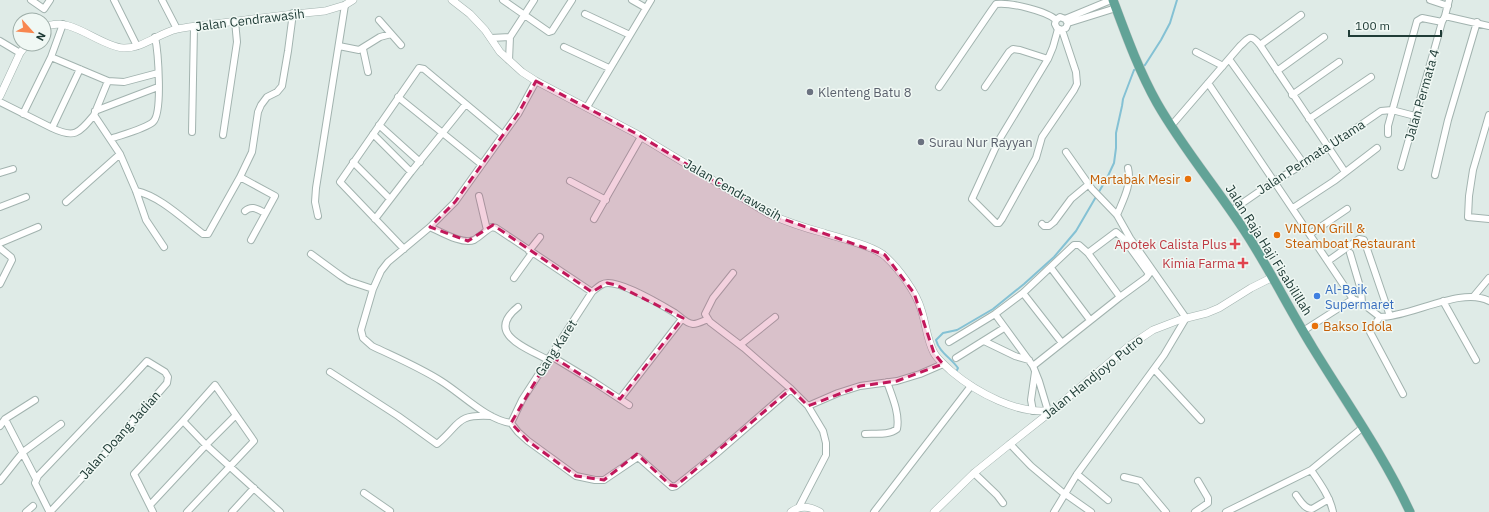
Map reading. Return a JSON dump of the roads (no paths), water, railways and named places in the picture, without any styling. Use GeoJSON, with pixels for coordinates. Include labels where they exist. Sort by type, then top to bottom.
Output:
{"type":"FeatureCollection","features":[{"type":"Feature","properties":{"kind":"main road","name":"Jalan Raja Haji Fisabilillah"},"geometry":{"type":"LineString","coordinates":[[1113,3],[1149,88],[1171,126],[1231,210],[1393,479],[1410,512]]}},
{"type":"Feature","properties":{"kind":"street"},"geometry":{"type":"LineString","coordinates":[[31,0],[44,9],[50,0]]}},
{"type":"Feature","properties":{"kind":"street"},"geometry":{"type":"LineString","coordinates":[[114,0],[137,46]]}},
{"type":"Feature","properties":{"kind":"street","name":"Jalan Cendrawasih"},"geometry":{"type":"LineString","coordinates":[[162,0],[176,29],[325,10],[353,0]]}},
{"type":"Feature","properties":{"kind":"street","name":"Jalan Cendrawasih"},"geometry":{"type":"LineString","coordinates":[[452,0],[470,14],[491,38],[500,52],[516,67],[536,81],[641,137],[769,214],[789,222],[863,245],[885,255],[897,269],[914,294],[921,308],[934,353],[943,364],[972,386],[1001,401],[1033,411],[1050,411]]}},
{"type":"Feature","properties":{"kind":"street"},"geometry":{"type":"LineString","coordinates":[[502,0],[549,32],[552,31],[572,0]]}},
{"type":"Feature","properties":{"kind":"street"},"geometry":{"type":"LineString","coordinates":[[509,60],[510,37],[534,0]]}},
{"type":"Feature","properties":{"kind":"street"},"geometry":{"type":"LineString","coordinates":[[632,0],[646,8]]}},
{"type":"Feature","properties":{"kind":"street"},"geometry":{"type":"LineString","coordinates":[[587,107],[651,0]]}},
{"type":"Feature","properties":{"kind":"street"},"geometry":{"type":"LineString","coordinates":[[1430,0],[1448,3],[1442,22]]}},
{"type":"Feature","properties":{"kind":"street"},"geometry":{"type":"LineString","coordinates":[[318,216],[314,202],[339,46],[344,2]]}},
{"type":"Feature","properties":{"kind":"street"},"geometry":{"type":"LineString","coordinates":[[1066,21],[1113,3]]}},
{"type":"Feature","properties":{"kind":"street"},"geometry":{"type":"LineString","coordinates":[[939,87],[996,4],[1007,4],[1038,12],[1053,17],[1056,20]]}},
{"type":"Feature","properties":{"kind":"street"},"geometry":{"type":"LineString","coordinates":[[136,191],[159,201],[206,235],[240,177],[253,149],[259,108],[267,97],[280,89],[283,83],[293,14]]}},
{"type":"Feature","properties":{"kind":"street"},"geometry":{"type":"LineString","coordinates":[[585,14],[630,35]]}},
{"type":"Feature","properties":{"kind":"street"},"geometry":{"type":"LineString","coordinates":[[1260,45],[1301,15]]}},
{"type":"Feature","properties":{"kind":"street"},"geometry":{"type":"LineString","coordinates":[[1445,16],[1477,22],[1489,26]]}},
{"type":"Feature","properties":{"kind":"street"},"geometry":{"type":"LineString","coordinates":[[1056,20],[1060,17],[1066,21]]}},
{"type":"Feature","properties":{"kind":"street","name":"Jalan Permata 4"},"geometry":{"type":"LineString","coordinates":[[1388,134],[1392,110],[1416,21],[1422,18],[1442,22],[1401,167]]}},
{"type":"Feature","properties":{"kind":"street"},"geometry":{"type":"LineString","coordinates":[[379,20],[401,45]]}},
{"type":"Feature","properties":{"kind":"street"},"geometry":{"type":"LineString","coordinates":[[1056,20],[1055,26],[1060,30],[1077,78],[1074,90],[1042,137],[1036,158],[1002,219],[999,223],[996,223],[972,199],[999,140],[1048,59],[1060,30],[1066,28],[1066,21]]}},
{"type":"Feature","properties":{"kind":"street"},"geometry":{"type":"LineString","coordinates":[[223,135],[237,42],[235,21]]}},
{"type":"Feature","properties":{"kind":"street"},"geometry":{"type":"LineString","coordinates":[[1435,175],[1448,120],[1477,22]]}},
{"type":"Feature","properties":{"kind":"street"},"geometry":{"type":"LineString","coordinates":[[52,24],[63,24],[116,46],[128,48],[137,46],[176,29]]}},
{"type":"Feature","properties":{"kind":"street"},"geometry":{"type":"LineString","coordinates":[[23,114],[51,57],[63,24]]}},
{"type":"Feature","properties":{"kind":"street"},"geometry":{"type":"LineString","coordinates":[[192,132],[194,27]]}},
{"type":"Feature","properties":{"kind":"street"},"geometry":{"type":"LineString","coordinates":[[339,46],[353,50],[363,49],[377,39],[391,34]]}},
{"type":"Feature","properties":{"kind":"street"},"geometry":{"type":"LineString","coordinates":[[110,139],[148,125],[153,122],[157,116],[158,73],[155,37]]}},
{"type":"Feature","properties":{"kind":"street"},"geometry":{"type":"LineString","coordinates":[[491,38],[510,37]]}},
{"type":"Feature","properties":{"kind":"street"},"geometry":{"type":"LineString","coordinates":[[1277,71],[1324,37]]}},
{"type":"Feature","properties":{"kind":"street"},"geometry":{"type":"LineString","coordinates":[[1171,126],[1248,38],[1254,38],[1345,172]]}},
{"type":"Feature","properties":{"kind":"street"},"geometry":{"type":"LineString","coordinates":[[0,41],[20,53],[0,96]]}},
{"type":"Feature","properties":{"kind":"street"},"geometry":{"type":"LineString","coordinates":[[564,47],[609,68]]}},
{"type":"Feature","properties":{"kind":"street"},"geometry":{"type":"LineString","coordinates":[[363,49],[368,72]]}},
{"type":"Feature","properties":{"kind":"street"},"geometry":{"type":"LineString","coordinates":[[985,87],[1012,49],[1048,59]]}},
{"type":"Feature","properties":{"kind":"street"},"geometry":{"type":"LineString","coordinates":[[1196,52],[1223,66]]}},
{"type":"Feature","properties":{"kind":"street"},"geometry":{"type":"LineString","coordinates":[[51,57],[108,81],[124,82],[158,73]]}},
{"type":"Feature","properties":{"kind":"street"},"geometry":{"type":"LineString","coordinates":[[1229,59],[1304,164]]}},
{"type":"Feature","properties":{"kind":"street"},"geometry":{"type":"LineString","coordinates":[[1292,95],[1339,62]]}},
{"type":"Feature","properties":{"kind":"street"},"geometry":{"type":"LineString","coordinates":[[404,249],[340,182],[419,68],[421,68],[503,135]]}},
{"type":"Feature","properties":{"kind":"street"},"geometry":{"type":"LineString","coordinates":[[52,128],[80,69]]}},
{"type":"Feature","properties":{"kind":"street"},"geometry":{"type":"LineString","coordinates":[[1309,119],[1371,77]]}},
{"type":"Feature","properties":{"kind":"street"},"geometry":{"type":"LineString","coordinates":[[0,102],[61,132],[75,134],[80,131],[95,113],[108,81]]}},
{"type":"Feature","properties":{"kind":"street"},"geometry":{"type":"LineString","coordinates":[[536,81],[518,114],[454,202],[430,227],[388,262],[381,271],[373,289],[361,330],[361,334],[366,342],[443,382],[491,416],[502,422],[511,423],[528,441],[570,473],[576,476],[600,480],[604,480],[638,456],[672,487],[676,486],[716,454],[791,389]]}},
{"type":"Feature","properties":{"kind":"street"},"geometry":{"type":"LineString","coordinates":[[1208,83],[1273,182],[1293,208],[1353,298],[1380,317],[1426,307],[1443,301],[1474,296],[1489,301]]}},
{"type":"Feature","properties":{"kind":"street"},"geometry":{"type":"LineString","coordinates":[[95,113],[158,87]]}},
{"type":"Feature","properties":{"kind":"street"},"geometry":{"type":"LineString","coordinates":[[398,97],[481,164]]}},
{"type":"Feature","properties":{"kind":"street"},"geometry":{"type":"LineString","coordinates":[[376,219],[411,172],[465,105]]}},
{"type":"Feature","properties":{"kind":"street"},"geometry":{"type":"LineString","coordinates":[[1392,110],[1415,116]]}},
{"type":"Feature","properties":{"kind":"street","name":"Jalan Permata Utama"},"geometry":{"type":"LineString","coordinates":[[1231,210],[1273,182],[1304,164],[1381,112],[1392,110]]}},
{"type":"Feature","properties":{"kind":"street"},"geometry":{"type":"LineString","coordinates":[[95,113],[120,154],[136,191],[146,220],[164,247]]}},
{"type":"Feature","properties":{"kind":"street"},"geometry":{"type":"LineString","coordinates":[[1489,115],[1473,170],[1469,196],[1468,217],[1489,219]]}},
{"type":"Feature","properties":{"kind":"street"},"geometry":{"type":"LineString","coordinates":[[379,125],[420,162]]}},
{"type":"Feature","properties":{"kind":"street"},"geometry":{"type":"LineString","coordinates":[[373,134],[411,172]]}},
{"type":"Feature","properties":{"kind":"street"},"geometry":{"type":"LineString","coordinates":[[594,219],[641,137]]}},
{"type":"Feature","properties":{"kind":"street"},"geometry":{"type":"LineString","coordinates":[[1293,208],[1377,148]]}},
{"type":"Feature","properties":{"kind":"street"},"geometry":{"type":"LineString","coordinates":[[1054,512],[1063,493],[1154,369],[1186,318],[1117,216],[1089,184],[1066,152]]}},
{"type":"Feature","properties":{"kind":"street"},"geometry":{"type":"LineString","coordinates":[[66,202],[120,154]]}},
{"type":"Feature","properties":{"kind":"street"},"geometry":{"type":"LineString","coordinates":[[353,162],[390,199]]}},
{"type":"Feature","properties":{"kind":"street"},"geometry":{"type":"LineString","coordinates":[[1117,216],[1129,185],[1130,178],[1128,168]]}},
{"type":"Feature","properties":{"kind":"street"},"geometry":{"type":"LineString","coordinates":[[0,173],[13,169]]}},
{"type":"Feature","properties":{"kind":"street"},"geometry":{"type":"LineString","coordinates":[[240,177],[274,196],[251,240]]}},
{"type":"Feature","properties":{"kind":"street"},"geometry":{"type":"LineString","coordinates":[[570,181],[606,200]]}},
{"type":"Feature","properties":{"kind":"street"},"geometry":{"type":"LineString","coordinates":[[1042,224],[1044,226],[1049,226],[1054,222],[1071,199],[1089,184]]}},
{"type":"Feature","properties":{"kind":"street"},"geometry":{"type":"LineString","coordinates":[[479,196],[487,230]]}},
{"type":"Feature","properties":{"kind":"street"},"geometry":{"type":"LineString","coordinates":[[0,207],[26,197]]}},
{"type":"Feature","properties":{"kind":"street"},"geometry":{"type":"LineString","coordinates":[[245,211],[250,207],[254,207],[265,213]]}},
{"type":"Feature","properties":{"kind":"street"},"geometry":{"type":"LineString","coordinates":[[1310,234],[1347,209]]}},
{"type":"Feature","properties":{"kind":"street"},"geometry":{"type":"LineString","coordinates":[[0,244],[38,227]]}},
{"type":"Feature","properties":{"kind":"street"},"geometry":{"type":"LineString","coordinates":[[430,227],[462,241],[473,240],[492,227],[496,228],[592,292],[599,286],[607,283],[626,288],[657,303],[682,319],[693,324],[706,317],[713,298],[733,273]]}},
{"type":"Feature","properties":{"kind":"street"},"geometry":{"type":"LineString","coordinates":[[1032,366],[1146,278],[1148,274],[1147,270],[1123,238],[1116,232],[1088,253]]}},
{"type":"Feature","properties":{"kind":"street"},"geometry":{"type":"LineString","coordinates":[[514,278],[540,237]]}},
{"type":"Feature","properties":{"kind":"street"},"geometry":{"type":"LineString","coordinates":[[1328,262],[1348,250],[1359,239],[1364,240],[1390,316]]}},
{"type":"Feature","properties":{"kind":"street"},"geometry":{"type":"LineString","coordinates":[[949,342],[995,314],[1023,293],[1074,245],[1079,245],[1088,253],[1120,297]]}},
{"type":"Feature","properties":{"kind":"street"},"geometry":{"type":"LineString","coordinates":[[0,248],[11,257],[12,260],[0,284]]}},
{"type":"Feature","properties":{"kind":"street"},"geometry":{"type":"LineString","coordinates":[[1348,250],[1361,290],[1362,303]]}},
{"type":"Feature","properties":{"kind":"street"},"geometry":{"type":"LineString","coordinates":[[311,254],[328,268],[349,281],[373,289]]}},
{"type":"Feature","properties":{"kind":"street"},"geometry":{"type":"LineString","coordinates":[[1050,268],[1090,320]]}},
{"type":"Feature","properties":{"kind":"street","name":"Jalan Handjoyo Putro"},"geometry":{"type":"LineString","coordinates":[[934,512],[974,474],[1129,346],[1153,330],[1219,308],[1251,288],[1273,278]]}},
{"type":"Feature","properties":{"kind":"street"},"geometry":{"type":"LineString","coordinates":[[1474,296],[1489,278]]}},
{"type":"Feature","properties":{"kind":"street","name":"Gang Karet"},"geometry":{"type":"LineString","coordinates":[[511,423],[522,400],[592,292]]}},
{"type":"Feature","properties":{"kind":"street"},"geometry":{"type":"LineString","coordinates":[[1023,293],[1062,343]]}},
{"type":"Feature","properties":{"kind":"street"},"geometry":{"type":"LineString","coordinates":[[1303,331],[1353,298]]}},
{"type":"Feature","properties":{"kind":"street"},"geometry":{"type":"LineString","coordinates":[[1443,301],[1476,360]]}},
{"type":"Feature","properties":{"kind":"street"},"geometry":{"type":"LineString","coordinates":[[518,307],[510,314],[508,318],[507,332],[509,338],[519,346],[550,358],[629,405]]}},
{"type":"Feature","properties":{"kind":"street"},"geometry":{"type":"LineString","coordinates":[[995,314],[1032,366],[1050,411]]}},
{"type":"Feature","properties":{"kind":"street"},"geometry":{"type":"LineString","coordinates":[[706,317],[791,389],[808,406],[823,431],[826,443],[826,455],[799,507],[791,512]]}},
{"type":"Feature","properties":{"kind":"street"},"geometry":{"type":"LineString","coordinates":[[740,346],[775,317]]}},
{"type":"Feature","properties":{"kind":"street"},"geometry":{"type":"LineString","coordinates":[[1380,317],[1370,332],[1403,394]]}},
{"type":"Feature","properties":{"kind":"street"},"geometry":{"type":"LineString","coordinates":[[620,399],[682,319]]}},
{"type":"Feature","properties":{"kind":"street"},"geometry":{"type":"LineString","coordinates":[[956,358],[1004,328]]}},
{"type":"Feature","properties":{"kind":"street"},"geometry":{"type":"LineString","coordinates":[[984,341],[1032,366]]}},
{"type":"Feature","properties":{"kind":"street","name":"Jalan Doang Jadian"},"geometry":{"type":"LineString","coordinates":[[36,479],[147,361],[165,372],[168,377],[167,383],[113,445],[49,512]]}},
{"type":"Feature","properties":{"kind":"street"},"geometry":{"type":"LineString","coordinates":[[808,406],[838,393],[860,386],[897,381],[920,374],[943,364]]}},
{"type":"Feature","properties":{"kind":"street"},"geometry":{"type":"LineString","coordinates":[[1032,366],[1031,400],[1033,411]]}},
{"type":"Feature","properties":{"kind":"street"},"geometry":{"type":"LineString","coordinates":[[1154,369],[1201,420]]}},
{"type":"Feature","properties":{"kind":"street"},"geometry":{"type":"LineString","coordinates":[[330,372],[398,416],[437,444],[462,418],[479,415],[491,416]]}},
{"type":"Feature","properties":{"kind":"street"},"geometry":{"type":"LineString","coordinates":[[865,434],[886,434],[893,432],[896,429],[898,420],[887,382]]}},
{"type":"Feature","properties":{"kind":"street"},"geometry":{"type":"LineString","coordinates":[[153,512],[134,474],[215,385],[254,441],[187,512]]}},
{"type":"Feature","properties":{"kind":"street"},"geometry":{"type":"LineString","coordinates":[[874,512],[972,386]]}},
{"type":"Feature","properties":{"kind":"street"},"geometry":{"type":"LineString","coordinates":[[0,426],[5,419],[35,400]]}},
{"type":"Feature","properties":{"kind":"street"},"geometry":{"type":"LineString","coordinates":[[150,505],[236,415]]}},
{"type":"Feature","properties":{"kind":"street"},"geometry":{"type":"LineString","coordinates":[[5,419],[36,479],[36,486],[49,512]]}},
{"type":"Feature","properties":{"kind":"street"},"geometry":{"type":"LineString","coordinates":[[183,421],[206,445],[278,511]]}},
{"type":"Feature","properties":{"kind":"street"},"geometry":{"type":"LineString","coordinates":[[0,481],[23,452],[61,424]]}},
{"type":"Feature","properties":{"kind":"street"},"geometry":{"type":"LineString","coordinates":[[1226,512],[1311,470],[1362,428]]}},
{"type":"Feature","properties":{"kind":"street"},"geometry":{"type":"LineString","coordinates":[[1010,444],[1031,466],[1063,493],[1091,512]]}},
{"type":"Feature","properties":{"kind":"street"},"geometry":{"type":"LineString","coordinates":[[1311,470],[1329,499],[1333,512]]}},
{"type":"Feature","properties":{"kind":"street"},"geometry":{"type":"LineString","coordinates":[[974,474],[997,495],[1003,504]]}},
{"type":"Feature","properties":{"kind":"street"},"geometry":{"type":"LineString","coordinates":[[1077,474],[1108,500]]}},
{"type":"Feature","properties":{"kind":"street"},"geometry":{"type":"LineString","coordinates":[[1124,477],[1140,481],[1166,512]]}},
{"type":"Feature","properties":{"kind":"street"},"geometry":{"type":"LineString","coordinates":[[1196,512],[1208,503],[1208,498],[1198,481]]}},
{"type":"Feature","properties":{"kind":"street"},"geometry":{"type":"LineString","coordinates":[[232,512],[254,488]]}},
{"type":"Feature","properties":{"kind":"street"},"geometry":{"type":"LineString","coordinates":[[364,493],[390,511]]}},
{"type":"Feature","properties":{"kind":"street"},"geometry":{"type":"LineString","coordinates":[[1296,495],[1309,510],[1329,499]]}},
{"type":"Feature","properties":{"kind":"street"},"geometry":{"type":"LineString","coordinates":[[26,512],[33,506]]}},
{"type":"Feature","properties":{"kind":"street"},"geometry":{"type":"LineString","coordinates":[[799,507],[809,508],[820,512]]}},
{"type":"Feature","properties":{"kind":"waterway"},"geometry":{"type":"LineString","coordinates":[[1143,66],[1161,40],[1170,23],[1177,0]]}},
{"type":"Feature","properties":{"kind":"waterway"},"geometry":{"type":"LineString","coordinates":[[956,372],[958,368],[942,351],[936,340],[943,333],[957,330],[993,309],[1054,257],[1076,231],[1107,178],[1114,163],[1116,133],[1123,99],[1134,70],[1137,69]]}},
{"type":"Feature","properties":{"kind":"place","name":"Klenteng Batu 8"},"geometry":{"type":"Point","coordinates":[810,92]}},
{"type":"Feature","properties":{"kind":"place","name":"Surau Nur Rayyan"},"geometry":{"type":"Point","coordinates":[921,142]}},
{"type":"Feature","properties":{"kind":"place","name":"Martabak Mesir"},"geometry":{"type":"Point","coordinates":[1188,179]}},
{"type":"Feature","properties":{"kind":"place","name":"VNION Grill & Steamboat Restaurant"},"geometry":{"type":"Point","coordinates":[1277,235]}},
{"type":"Feature","properties":{"kind":"place","name":"Apotek Calista Plus"},"geometry":{"type":"Point","coordinates":[1235,244]}},
{"type":"Feature","properties":{"kind":"place","name":"Kimia Farma"},"geometry":{"type":"Point","coordinates":[1243,263]}},
{"type":"Feature","properties":{"kind":"place","name":"Al-Baik Supermaret"},"geometry":{"type":"Point","coordinates":[1317,296]}},
{"type":"Feature","properties":{"kind":"place","name":"Bakso Idola"},"geometry":{"type":"Point","coordinates":[1315,326]}}]}
